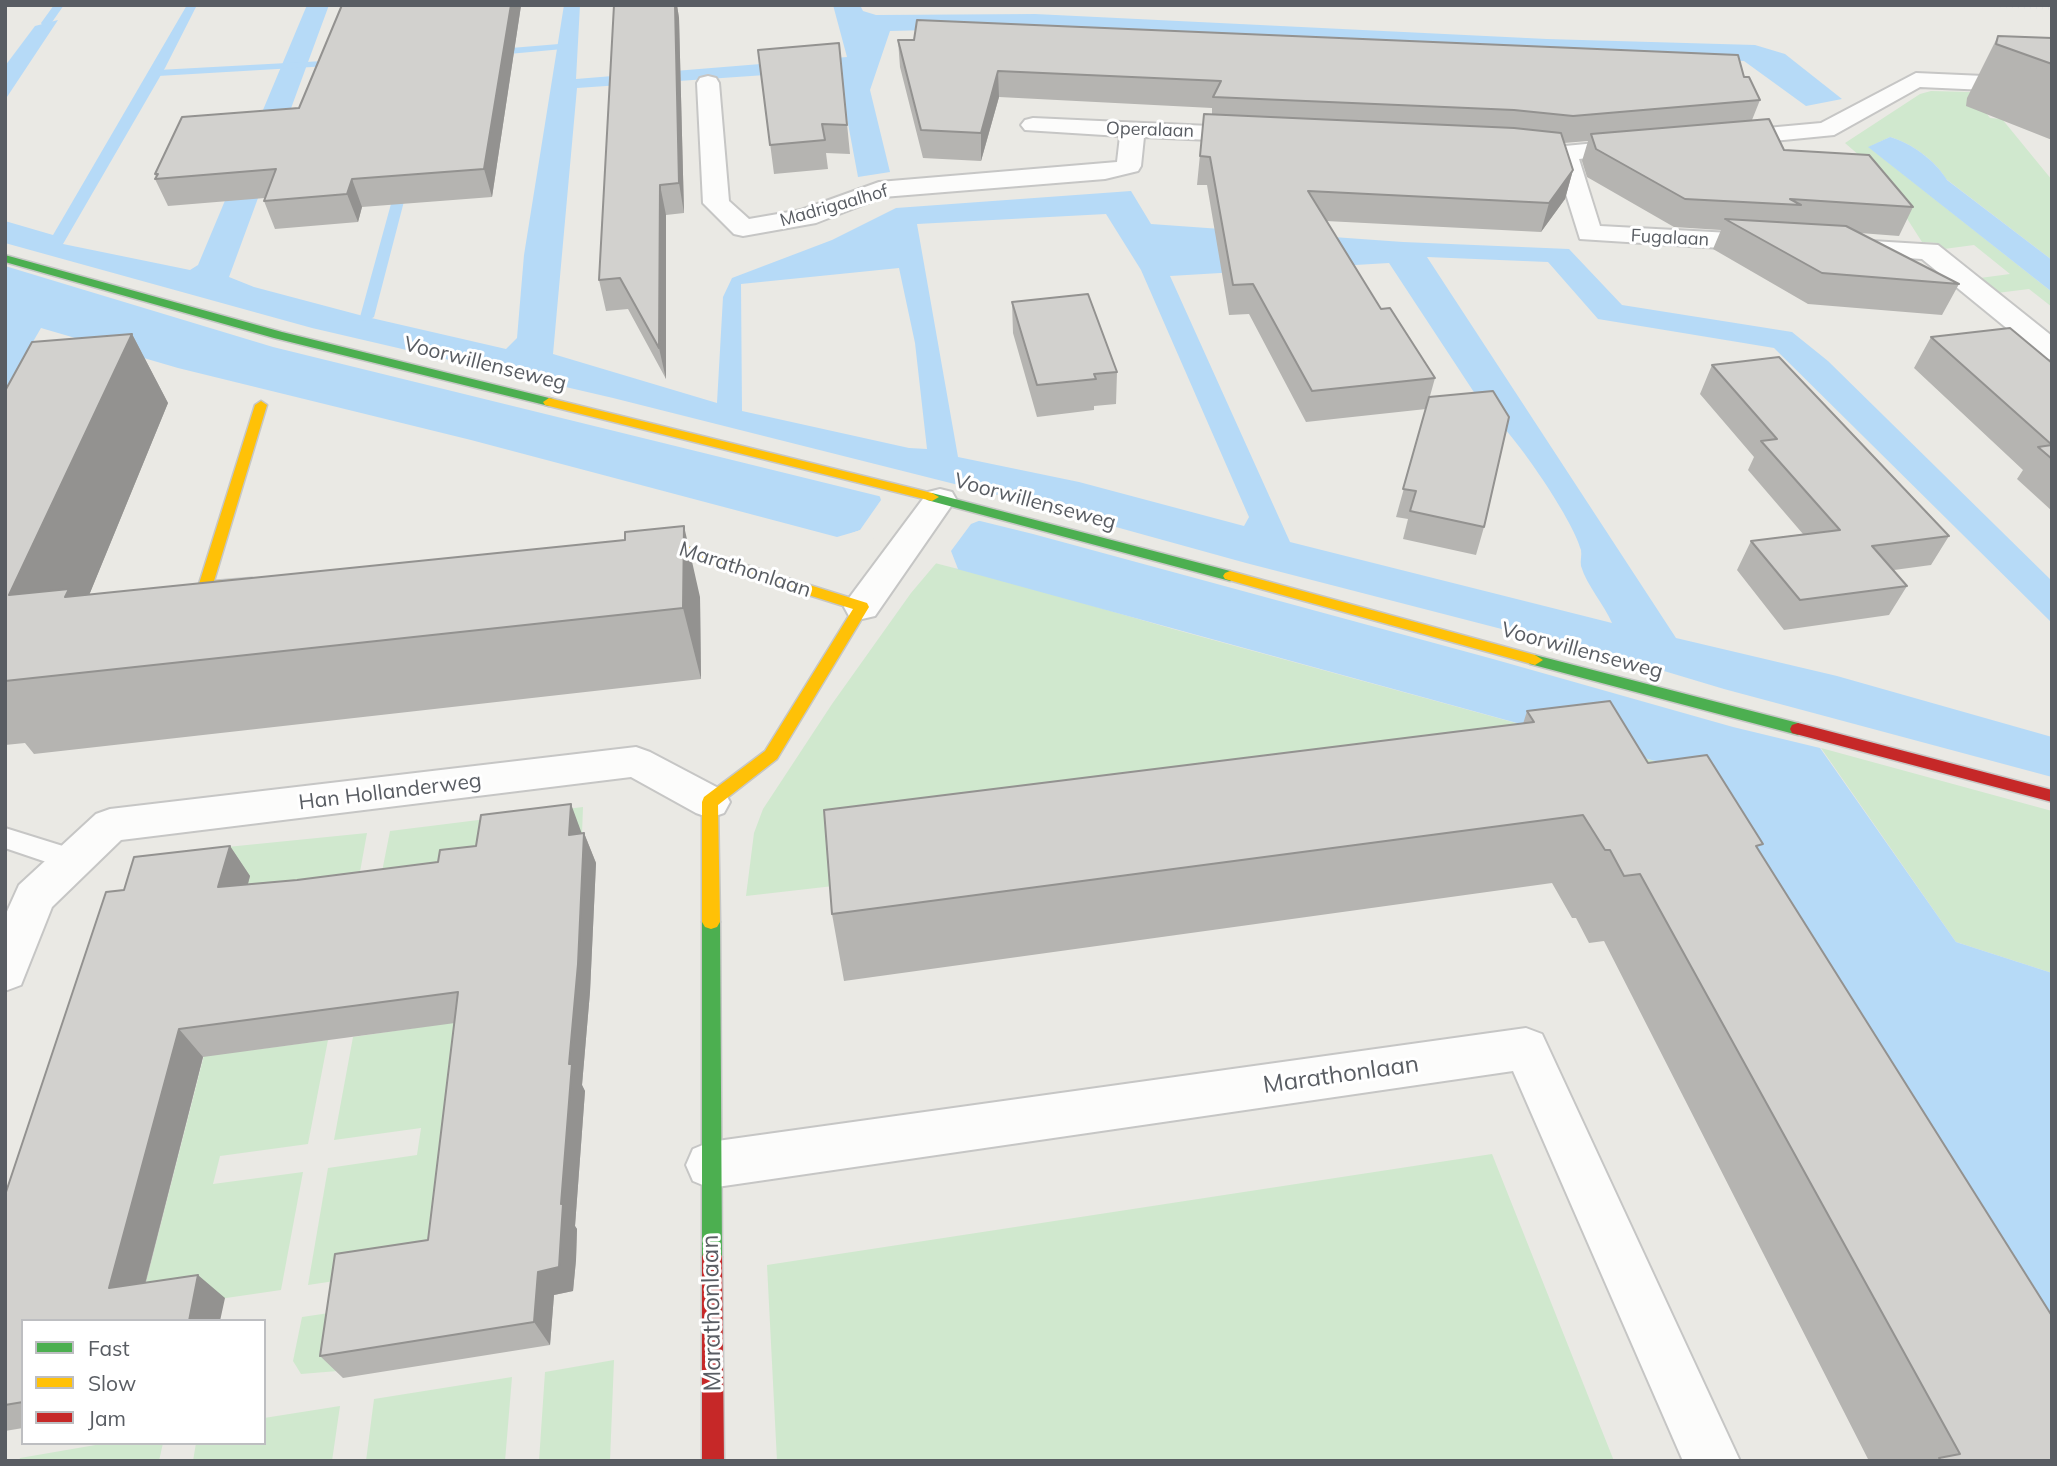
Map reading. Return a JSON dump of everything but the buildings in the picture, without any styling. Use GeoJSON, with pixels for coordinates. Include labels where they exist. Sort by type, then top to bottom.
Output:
{"type":"FeatureCollection","features":[{"type":"Feature","properties":{"kind":"street"},"geometry":{"type":"LineString","coordinates":[[1697,141],[1826,130],[1916,80],[2052,86]]}},
{"type":"Feature","properties":{"kind":"street","name":"Madrigaalhof"},"geometry":{"type":"LineString","coordinates":[[708,83],[716,202],[743,229],[807,217],[879,190],[1105,172],[1129,166],[1133,130]]}},
{"type":"Feature","properties":{"kind":"street","name":"Operalaan"},"geometry":{"type":"LineString","coordinates":[[1033,125],[1281,136]]}},
{"type":"Feature","properties":{"kind":"street"},"geometry":{"type":"LineString","coordinates":[[1493,146],[1565,153],[1657,145]]}},
{"type":"Feature","properties":{"kind":"street","name":"Fugalaan"},"geometry":{"type":"LineString","coordinates":[[1565,153],[1589,233],[1793,244]]}},
{"type":"Feature","properties":{"kind":"street"},"geometry":{"type":"LineString","coordinates":[[1820,246],[1929,251],[2052,351]]}},
{"type":"Feature","properties":{"kind":"street","name":"Voorwillenseweg"},"geometry":{"type":"LineString","coordinates":[[5,258],[278,335],[648,425],[938,502],[1033,522],[1443,636],[2052,796]]}},
{"type":"Feature","properties":{"kind":"street"},"geometry":{"type":"LineString","coordinates":[[261,405],[205,587],[273,581]]}},
{"type":"Feature","properties":{"kind":"street"},"geometry":{"type":"LineString","coordinates":[[710,802],[771,755],[862,607],[938,502]]}},
{"type":"Feature","properties":{"kind":"street","name":"Marathonlaan"},"geometry":{"type":"LineString","coordinates":[[625,549],[666,545],[862,607]]}},
{"type":"Feature","properties":{"kind":"street","name":"Han Hollanderweg"},"geometry":{"type":"LineString","coordinates":[[5,972],[34,897],[110,825],[636,762],[710,802]]}},
{"type":"Feature","properties":{"kind":"street","name":"Marathonlaan"},"geometry":{"type":"LineString","coordinates":[[710,802],[713,1461]]}},
{"type":"Feature","properties":{"kind":"street","name":"Marathonlaan"},"geometry":{"type":"LineString","coordinates":[[710,1165],[1526,1049],[1712,1461]]}},
{"type":"Feature","properties":{"kind":"lane"},"geometry":{"type":"LineString","coordinates":[[5,838],[73,860]]}},
{"type":"Feature","properties":{"kind":"green space"},"geometry":{"type":"Polygon","coordinates":[[[1931,91],[1971,92],[1990,118],[2002,119],[2052,180],[2052,260],[1946,179],[1936,165],[1914,148],[1890,137],[1869,147],[2052,292],[2052,307],[2029,289],[1997,293],[1980,278],[2010,274],[1974,245],[1944,249],[1937,243],[1922,242],[1876,170],[1845,143],[1920,94],[1931,91]]]}},
{"type":"Feature","properties":{"kind":"green space"},"geometry":{"type":"Polygon","coordinates":[[[938,561],[1173,629],[1706,775],[1595,799],[746,896],[754,833],[763,809],[832,704],[911,593],[938,561]]]}},
{"type":"Feature","properties":{"kind":"green space"},"geometry":{"type":"Polygon","coordinates":[[[1821,748],[2052,811],[2052,973],[1956,942],[1821,748]]]}},
{"type":"Feature","properties":{"kind":"green space"},"geometry":{"type":"Polygon","coordinates":[[[583,807],[582,834],[376,902],[390,831],[583,807]]]}},
{"type":"Feature","properties":{"kind":"green space"},"geometry":{"type":"Polygon","coordinates":[[[367,833],[354,905],[245,1051],[328,1040],[308,1144],[220,1156],[213,1184],[303,1172],[281,1290],[185,1304],[137,1319],[222,985],[157,887],[167,853],[367,833]]]}},
{"type":"Feature","properties":{"kind":"green space"},"geometry":{"type":"Polygon","coordinates":[[[488,897],[436,1363],[301,1374],[293,1361],[302,1317],[397,1303],[355,1278],[308,1285],[328,1168],[417,1155],[421,1128],[334,1140],[353,1037],[435,1025],[488,897]]]}},
{"type":"Feature","properties":{"kind":"green space"},"geometry":{"type":"Polygon","coordinates":[[[1492,1154],[1614,1461],[777,1461],[767,1265],[1492,1154]]]}},
{"type":"Feature","properties":{"kind":"green space"},"geometry":{"type":"Polygon","coordinates":[[[614,1360],[610,1461],[539,1461],[545,1372],[614,1360]]]}},
{"type":"Feature","properties":{"kind":"green space"},"geometry":{"type":"Polygon","coordinates":[[[512,1377],[505,1461],[366,1461],[374,1399],[512,1377]]]}},
{"type":"Feature","properties":{"kind":"green space"},"geometry":{"type":"Polygon","coordinates":[[[340,1406],[332,1461],[193,1461],[196,1445],[266,1445],[266,1418],[340,1406]]]}},
{"type":"Feature","properties":{"kind":"green space"},"geometry":{"type":"Polygon","coordinates":[[[95,1445],[163,1445],[159,1461],[19,1461],[20,1458],[95,1445]]]}},
{"type":"Feature","properties":{"kind":"water"},"geometry":{"type":"Polygon","coordinates":[[[187,5],[197,5],[165,68],[63,244],[190,270],[198,265],[307,5],[329,5],[229,277],[254,287],[367,317],[506,349],[517,338],[524,255],[564,5],[580,5],[576,79],[847,57],[833,5],[860,5],[863,11],[876,15],[1035,14],[1547,39],[1755,45],[1785,54],[1842,99],[1806,106],[1744,61],[1009,28],[890,31],[870,90],[890,172],[858,177],[838,70],[577,88],[553,354],[717,403],[723,297],[732,278],[832,240],[896,208],[1131,191],[1151,224],[1403,242],[1569,249],[1622,305],[1792,332],[1828,361],[2052,581],[2052,623],[1774,348],[1598,319],[1548,262],[1427,257],[1676,638],[1837,676],[2052,737],[2052,777],[1724,689],[1664,671],[1645,662],[1645,666],[1246,563],[1022,501],[613,398],[312,328],[5,243],[5,221],[53,235],[187,5]],[[1106,214],[917,224],[958,457],[1079,482],[1244,526],[1249,517],[1141,270],[1106,214]],[[1389,263],[1170,276],[1290,542],[1612,623],[1584,573],[1576,536],[1554,497],[1524,453],[1485,409],[1389,263]],[[899,268],[741,284],[742,411],[909,448],[927,449],[915,343],[899,268]]]}},
{"type":"Feature","properties":{"kind":"water"},"geometry":{"type":"Polygon","coordinates":[[[58,20],[5,100],[5,66],[35,26],[58,20]]]}},
{"type":"Feature","properties":{"kind":"water"},"geometry":{"type":"Polygon","coordinates":[[[1890,137],[1922,153],[1947,180],[2052,260],[2052,292],[1868,147],[1890,137]]]}},
{"type":"Feature","properties":{"kind":"water"},"geometry":{"type":"Polygon","coordinates":[[[5,266],[273,347],[1033,534],[1733,727],[1820,748],[1956,942],[2052,973],[2052,1319],[1706,775],[957,569],[861,530],[837,537],[471,440],[178,368],[41,328],[5,390],[5,266]]]}},
{"type":"Feature","properties":{"kind":"pier"},"geometry":{"type":"Polygon","coordinates":[[[878,491],[986,518],[971,524],[951,551],[958,569],[931,562],[861,534],[837,539],[860,530],[881,500],[878,491]]]}},
{"type":"Feature","properties":{"kind":"waterway"},"geometry":{"type":"LineString","coordinates":[[46,23],[59,5]]}},
{"type":"Feature","properties":{"kind":"waterway"},"geometry":{"type":"LineString","coordinates":[[487,53],[559,47]]}},
{"type":"Feature","properties":{"kind":"waterway"},"geometry":{"type":"LineString","coordinates":[[158,73],[342,63]]}},
{"type":"Feature","properties":{"kind":"waterway"},"geometry":{"type":"LineString","coordinates":[[367,317],[403,182]]}},
{"type":"Feature","properties":{"kind":"railway"},"geometry":{"type":"LineString","coordinates":[[1982,5],[2052,8]]}},
{"type":"Feature","properties":{"kind":"traffic: fast"},"geometry":{"type":"LineString","coordinates":[[5,258],[278,335],[549,402]]}},
{"type":"Feature","properties":{"kind":"traffic: fast"},"geometry":{"type":"LineString","coordinates":[[932,497],[1230,576]]}},
{"type":"Feature","properties":{"kind":"traffic: fast"},"geometry":{"type":"LineString","coordinates":[[1535,660],[1798,729]]}},
{"type":"Feature","properties":{"kind":"traffic: fast"},"geometry":{"type":"LineString","coordinates":[[711,922],[712,1257]]}},
{"type":"Feature","properties":{"kind":"traffic: slow"},"geometry":{"type":"LineString","coordinates":[[549,402],[932,497]]}},
{"type":"Feature","properties":{"kind":"traffic: slow"},"geometry":{"type":"LineString","coordinates":[[252,583],[205,587],[261,405]]}},
{"type":"Feature","properties":{"kind":"traffic: slow"},"geometry":{"type":"LineString","coordinates":[[639,547],[666,545],[862,607],[771,755],[710,802],[711,922]]}},
{"type":"Feature","properties":{"kind":"traffic: slow"},"geometry":{"type":"LineString","coordinates":[[1230,576],[1535,660]]}},
{"type":"Feature","properties":{"kind":"traffic: jam"},"geometry":{"type":"LineString","coordinates":[[1798,729],[2052,796]]}},
{"type":"Feature","properties":{"kind":"traffic: jam"},"geometry":{"type":"LineString","coordinates":[[712,1257],[713,1461]]}}]}
